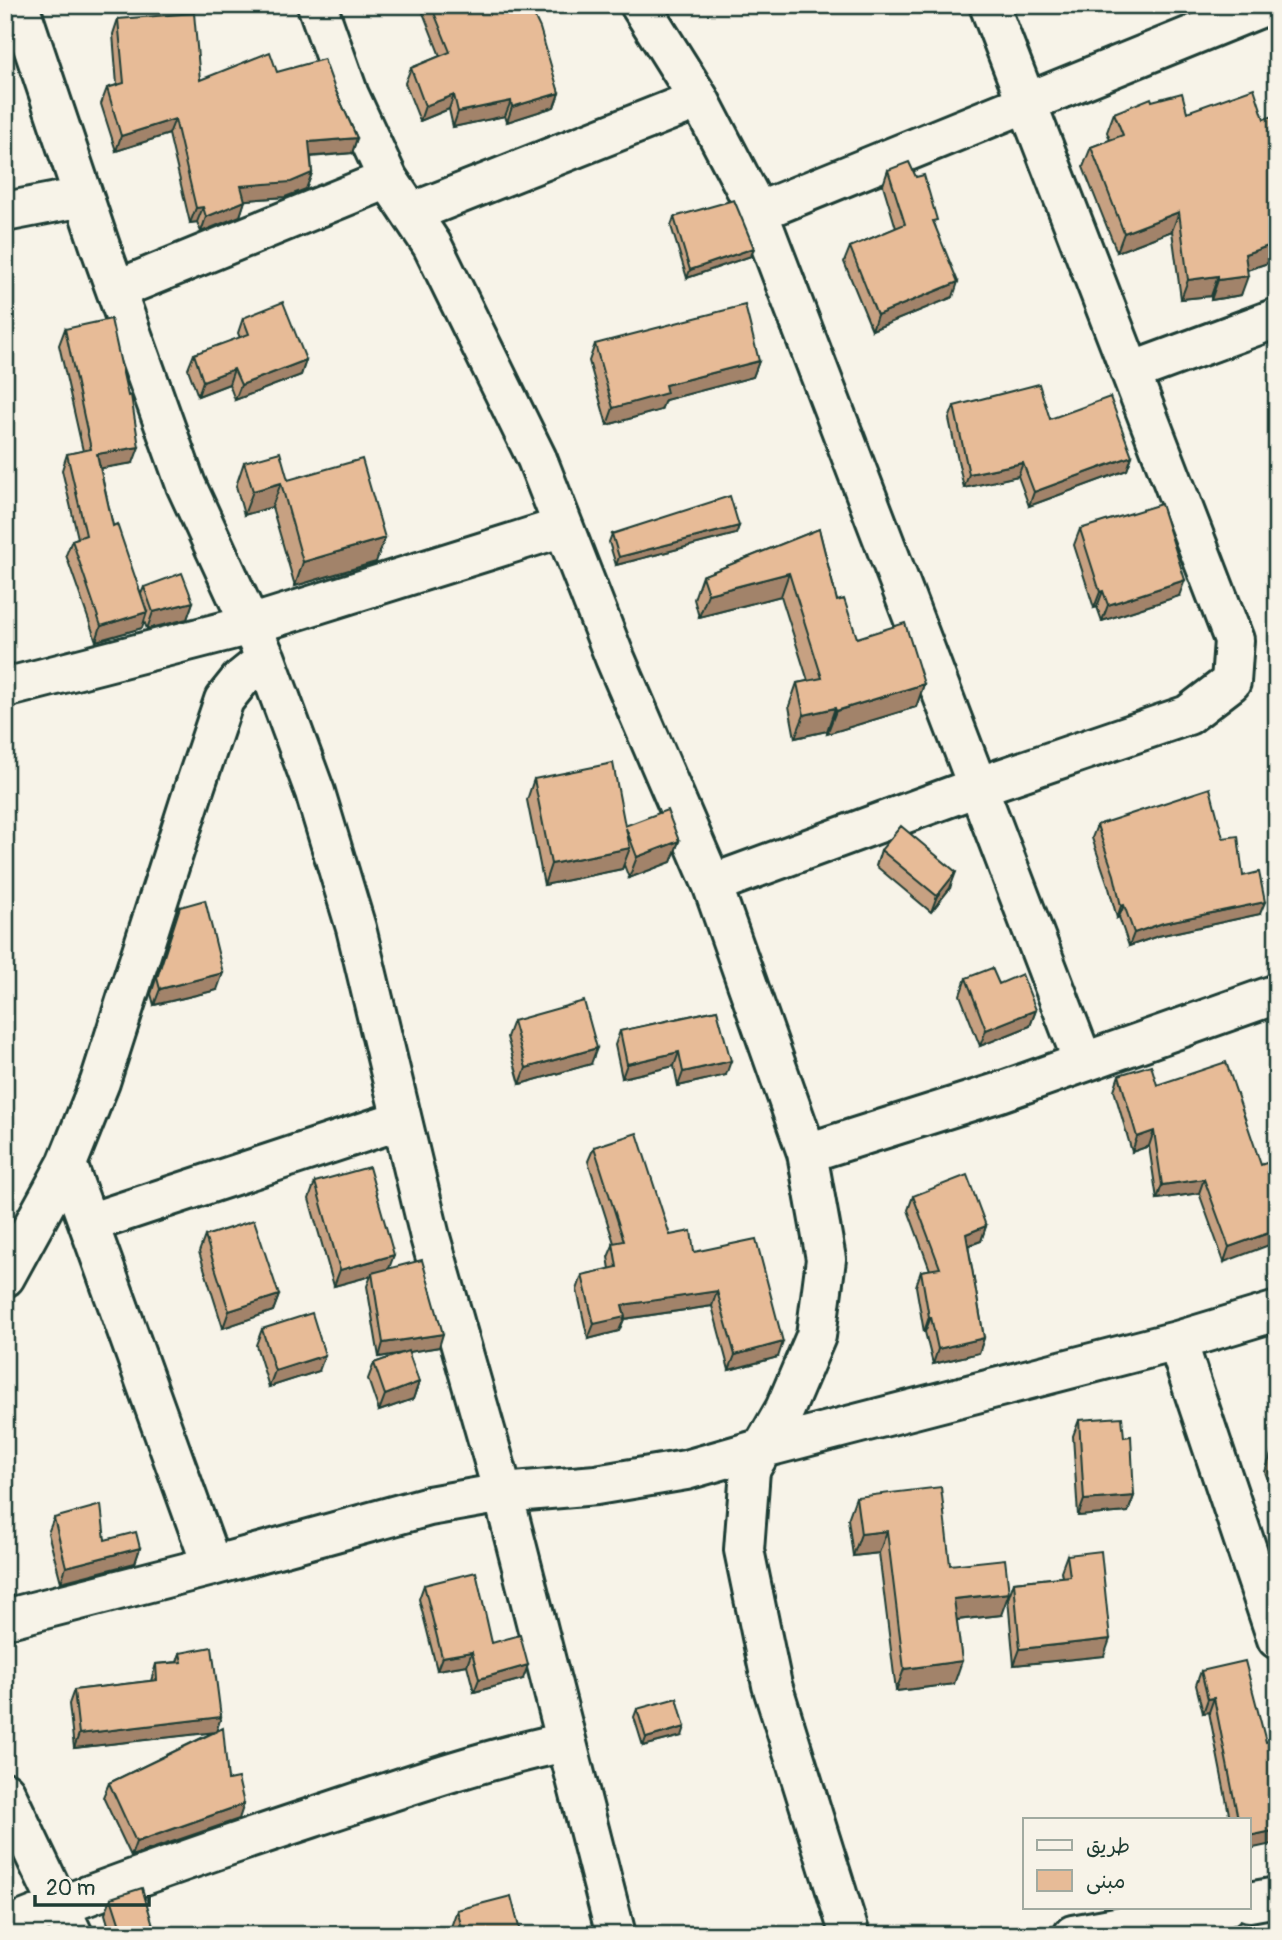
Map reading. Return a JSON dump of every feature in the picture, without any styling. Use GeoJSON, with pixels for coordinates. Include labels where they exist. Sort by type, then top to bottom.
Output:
{"type":"FeatureCollection","features":[{"type":"Feature","properties":{"kind":"street"},"geometry":{"type":"LineString","coordinates":[[19,5],[83,197],[186,485],[266,660],[315,792],[356,928],[430,1237],[503,1493],[616,1935]]}},
{"type":"Feature","properties":{"kind":"street"},"geometry":{"type":"LineString","coordinates":[[317,5],[349,94],[388,179],[432,245],[537,459],[615,658],[712,884],[807,1153],[825,1259],[816,1336],[785,1409],[750,1470],[744,1550],[772,1685],[850,1935]]}},
{"type":"Feature","properties":{"kind":"street"},"geometry":{"type":"LineString","coordinates":[[640,5],[699,99],[758,212],[1083,1062]]}},
{"type":"Feature","properties":{"kind":"street"},"geometry":{"type":"LineString","coordinates":[[712,884],[977,787],[1188,715],[1231,682],[1234,640],[989,5]]}},
{"type":"Feature","properties":{"kind":"street"},"geometry":{"type":"LineString","coordinates":[[758,212],[1267,5]]}},
{"type":"Feature","properties":{"kind":"street"},"geometry":{"type":"LineString","coordinates":[[411,213],[699,99]]}},
{"type":"Feature","properties":{"kind":"street"},"geometry":{"type":"LineString","coordinates":[[116,290],[388,179]]}},
{"type":"Feature","properties":{"kind":"street"},"geometry":{"type":"LineString","coordinates":[[5,212],[83,197]]}},
{"type":"Feature","properties":{"kind":"street"},"geometry":{"type":"LineString","coordinates":[[1130,372],[1277,318]]}},
{"type":"Feature","properties":{"kind":"street"},"geometry":{"type":"LineString","coordinates":[[5,688],[250,625],[563,527]]}},
{"type":"Feature","properties":{"kind":"street"},"geometry":{"type":"LineString","coordinates":[[5,1277],[67,1164],[100,1082],[224,700],[240,680],[266,660]]}},
{"type":"Feature","properties":{"kind":"street"},"geometry":{"type":"LineString","coordinates":[[807,1153],[1000,1092],[1277,994]]}},
{"type":"Feature","properties":{"kind":"street"},"geometry":{"type":"LineString","coordinates":[[89,1223],[401,1120]]}},
{"type":"Feature","properties":{"kind":"street"},"geometry":{"type":"LineString","coordinates":[[67,1164],[212,1566]]}},
{"type":"Feature","properties":{"kind":"street"},"geometry":{"type":"LineString","coordinates":[[5,1619],[429,1506],[503,1493],[596,1485],[685,1470],[1177,1341],[1277,1311]]}},
{"type":"Feature","properties":{"kind":"street"},"geometry":{"type":"LineString","coordinates":[[1177,1341],[1277,1639]]}},
{"type":"Feature","properties":{"kind":"street"},"geometry":{"type":"LineString","coordinates":[[5,1928],[66,1921],[202,1854],[368,1799],[521,1752],[566,1742]]}},
{"type":"Feature","properties":{"kind":"street"},"geometry":{"type":"LineString","coordinates":[[5,1792],[66,1921]]}},
{"type":"Feature","properties":{"kind":"street"},"geometry":{"type":"LineString","coordinates":[[1250,1902],[1277,1897]]}},
{"type":"Feature","properties":{"kind":"street"},"geometry":{"type":"LineString","coordinates":[[1073,1935],[1215,1909]]}},
{"type":"Feature","properties":{"kind":"building"},"geometry":{"type":"Polygon","coordinates":[[[431,5],[529,5],[540,28],[559,93],[512,107],[511,101],[458,112],[454,95],[425,106],[411,68],[450,52],[431,5]]]}},
{"type":"Feature","properties":{"kind":"building"},"geometry":{"type":"Polygon","coordinates":[[[194,13],[200,80],[270,52],[277,72],[324,59],[357,138],[309,142],[312,173],[291,182],[241,186],[245,201],[206,217],[203,207],[196,208],[175,119],[121,136],[107,88],[124,83],[118,19],[194,13]]]}},
{"type":"Feature","properties":{"kind":"building"},"geometry":{"type":"Polygon","coordinates":[[[1254,88],[1264,119],[1277,115],[1277,243],[1245,254],[1248,276],[1188,280],[1179,212],[1124,233],[1091,147],[1123,135],[1114,113],[1151,98],[1152,101],[1182,93],[1187,112],[1254,88]]]}},
{"type":"Feature","properties":{"kind":"building"},"geometry":{"type":"Polygon","coordinates":[[[909,162],[916,177],[924,175],[937,220],[933,221],[958,282],[877,315],[850,247],[905,224],[888,170],[909,162]]]}},
{"type":"Feature","properties":{"kind":"building"},"geometry":{"type":"Polygon","coordinates":[[[734,200],[754,248],[690,270],[674,217],[734,200]]]}},
{"type":"Feature","properties":{"kind":"building"},"geometry":{"type":"Polygon","coordinates":[[[283,302],[306,360],[241,385],[234,369],[203,381],[194,354],[249,334],[243,318],[283,302]]]}},
{"type":"Feature","properties":{"kind":"building"},"geometry":{"type":"Polygon","coordinates":[[[745,305],[759,361],[665,385],[667,393],[613,408],[595,344],[745,305]]]}},
{"type":"Feature","properties":{"kind":"building"},"geometry":{"type":"Polygon","coordinates":[[[111,319],[128,396],[131,395],[139,447],[97,454],[113,526],[117,524],[147,612],[101,626],[72,540],[86,535],[67,454],[91,449],[65,329],[111,319]]]}},
{"type":"Feature","properties":{"kind":"building"},"geometry":{"type":"Polygon","coordinates":[[[1039,384],[1050,419],[1110,397],[1132,456],[1034,492],[1023,463],[969,474],[954,406],[1039,384]]]}},
{"type":"Feature","properties":{"kind":"building"},"geometry":{"type":"Polygon","coordinates":[[[280,452],[288,480],[362,459],[385,538],[303,562],[281,483],[253,491],[244,462],[280,452]]]}},
{"type":"Feature","properties":{"kind":"building"},"geometry":{"type":"Polygon","coordinates":[[[730,496],[739,526],[619,557],[612,534],[730,496]]]}},
{"type":"Feature","properties":{"kind":"building"},"geometry":{"type":"Polygon","coordinates":[[[1161,504],[1185,580],[1108,605],[1103,591],[1100,592],[1080,529],[1161,504]]]}},
{"type":"Feature","properties":{"kind":"building"},"geometry":{"type":"Polygon","coordinates":[[[819,529],[837,601],[844,599],[857,638],[905,623],[924,684],[836,711],[835,708],[804,715],[797,683],[822,678],[789,573],[708,594],[702,576],[819,529]]]}},
{"type":"Feature","properties":{"kind":"building"},"geometry":{"type":"Polygon","coordinates":[[[182,573],[193,602],[153,612],[144,587],[182,573]]]}},
{"type":"Feature","properties":{"kind":"building"},"geometry":{"type":"Polygon","coordinates":[[[613,763],[625,826],[667,810],[679,841],[637,857],[626,828],[630,848],[551,864],[534,779],[613,763]]]}},
{"type":"Feature","properties":{"kind":"building"},"geometry":{"type":"Polygon","coordinates":[[[1210,788],[1223,838],[1238,836],[1243,876],[1259,872],[1265,902],[1163,923],[1134,933],[1124,905],[1121,906],[1097,825],[1210,788]]]}},
{"type":"Feature","properties":{"kind":"building"},"geometry":{"type":"Polygon","coordinates":[[[901,826],[956,872],[937,896],[881,850],[901,826]]]}},
{"type":"Feature","properties":{"kind":"building"},"geometry":{"type":"Polygon","coordinates":[[[205,900],[223,973],[160,989],[157,978],[180,907],[205,900]]]}},
{"type":"Feature","properties":{"kind":"building"},"geometry":{"type":"Polygon","coordinates":[[[992,968],[999,984],[1022,974],[1036,1010],[986,1030],[966,978],[992,968]]]}},
{"type":"Feature","properties":{"kind":"building"},"geometry":{"type":"Polygon","coordinates":[[[584,1001],[597,1048],[526,1068],[513,1021],[584,1001]]]}},
{"type":"Feature","properties":{"kind":"building"},"geometry":{"type":"Polygon","coordinates":[[[717,1010],[731,1061],[683,1072],[679,1052],[627,1064],[620,1031],[717,1010]]]}},
{"type":"Feature","properties":{"kind":"building"},"geometry":{"type":"Polygon","coordinates":[[[1226,1062],[1261,1165],[1277,1159],[1277,1230],[1229,1247],[1204,1179],[1162,1185],[1154,1131],[1137,1137],[1119,1075],[1151,1065],[1157,1085],[1226,1062]]]}},
{"type":"Feature","properties":{"kind":"building"},"geometry":{"type":"Polygon","coordinates":[[[637,1133],[670,1235],[691,1231],[694,1252],[756,1239],[783,1342],[735,1355],[717,1291],[622,1305],[625,1317],[594,1324],[582,1275],[617,1267],[613,1243],[624,1241],[594,1147],[637,1133]]]}},
{"type":"Feature","properties":{"kind":"building"},"geometry":{"type":"Polygon","coordinates":[[[369,1167],[394,1255],[340,1270],[315,1182],[369,1167]]]}},
{"type":"Feature","properties":{"kind":"building"},"geometry":{"type":"Polygon","coordinates":[[[967,1175],[986,1226],[966,1234],[984,1338],[938,1349],[921,1271],[940,1268],[913,1196],[967,1175]]]}},
{"type":"Feature","properties":{"kind":"building"},"geometry":{"type":"Polygon","coordinates":[[[254,1220],[279,1295],[229,1311],[205,1236],[254,1220]]]}},
{"type":"Feature","properties":{"kind":"building"},"geometry":{"type":"Polygon","coordinates":[[[422,1260],[443,1334],[383,1343],[372,1273],[422,1260]]]}},
{"type":"Feature","properties":{"kind":"building"},"geometry":{"type":"Polygon","coordinates":[[[312,1313],[325,1355],[275,1371],[262,1329],[312,1313]]]}},
{"type":"Feature","properties":{"kind":"building"},"geometry":{"type":"Polygon","coordinates":[[[408,1351],[419,1382],[385,1395],[374,1363],[408,1351]]]}},
{"type":"Feature","properties":{"kind":"building"},"geometry":{"type":"Polygon","coordinates":[[[1122,1417],[1124,1437],[1131,1436],[1134,1496],[1084,1500],[1079,1420],[1122,1417]]]}},
{"type":"Feature","properties":{"kind":"building"},"geometry":{"type":"Polygon","coordinates":[[[1277,1450],[1277,1464],[1272,1451],[1277,1450]]]}},
{"type":"Feature","properties":{"kind":"building"},"geometry":{"type":"Polygon","coordinates":[[[941,1487],[950,1565],[1005,1559],[1009,1593],[954,1599],[962,1661],[904,1669],[887,1531],[861,1534],[856,1497],[941,1487]]]}},
{"type":"Feature","properties":{"kind":"building"},"geometry":{"type":"Polygon","coordinates":[[[101,1505],[105,1540],[136,1532],[140,1548],[66,1567],[54,1518],[101,1505]]]}},
{"type":"Feature","properties":{"kind":"building"},"geometry":{"type":"Polygon","coordinates":[[[1101,1551],[1110,1639],[1020,1649],[1014,1582],[1070,1576],[1067,1555],[1101,1551]]]}},
{"type":"Feature","properties":{"kind":"building"},"geometry":{"type":"Polygon","coordinates":[[[476,1572],[492,1643],[520,1635],[528,1665],[479,1679],[472,1652],[442,1657],[424,1585],[476,1572]]]}},
{"type":"Feature","properties":{"kind":"building"},"geometry":{"type":"Polygon","coordinates":[[[212,1647],[221,1717],[79,1734],[74,1690],[157,1680],[156,1664],[182,1662],[180,1653],[212,1647]]]}},
{"type":"Feature","properties":{"kind":"building"},"geometry":{"type":"Polygon","coordinates":[[[1245,1661],[1266,1742],[1277,1739],[1277,1830],[1250,1836],[1250,1818],[1238,1818],[1214,1698],[1208,1699],[1201,1671],[1245,1661]]]}},
{"type":"Feature","properties":{"kind":"building"},"geometry":{"type":"Polygon","coordinates":[[[677,1698],[685,1727],[646,1738],[637,1709],[677,1698]]]}},
{"type":"Feature","properties":{"kind":"building"},"geometry":{"type":"Polygon","coordinates":[[[223,1728],[228,1780],[238,1778],[244,1804],[136,1842],[109,1783],[223,1728]]]}},
{"type":"Feature","properties":{"kind":"building"},"geometry":{"type":"Polygon","coordinates":[[[142,1888],[156,1935],[123,1935],[111,1898],[142,1888]]]}},
{"type":"Feature","properties":{"kind":"building"},"geometry":{"type":"Polygon","coordinates":[[[511,1896],[521,1935],[464,1935],[457,1910],[511,1896]]]}}]}
